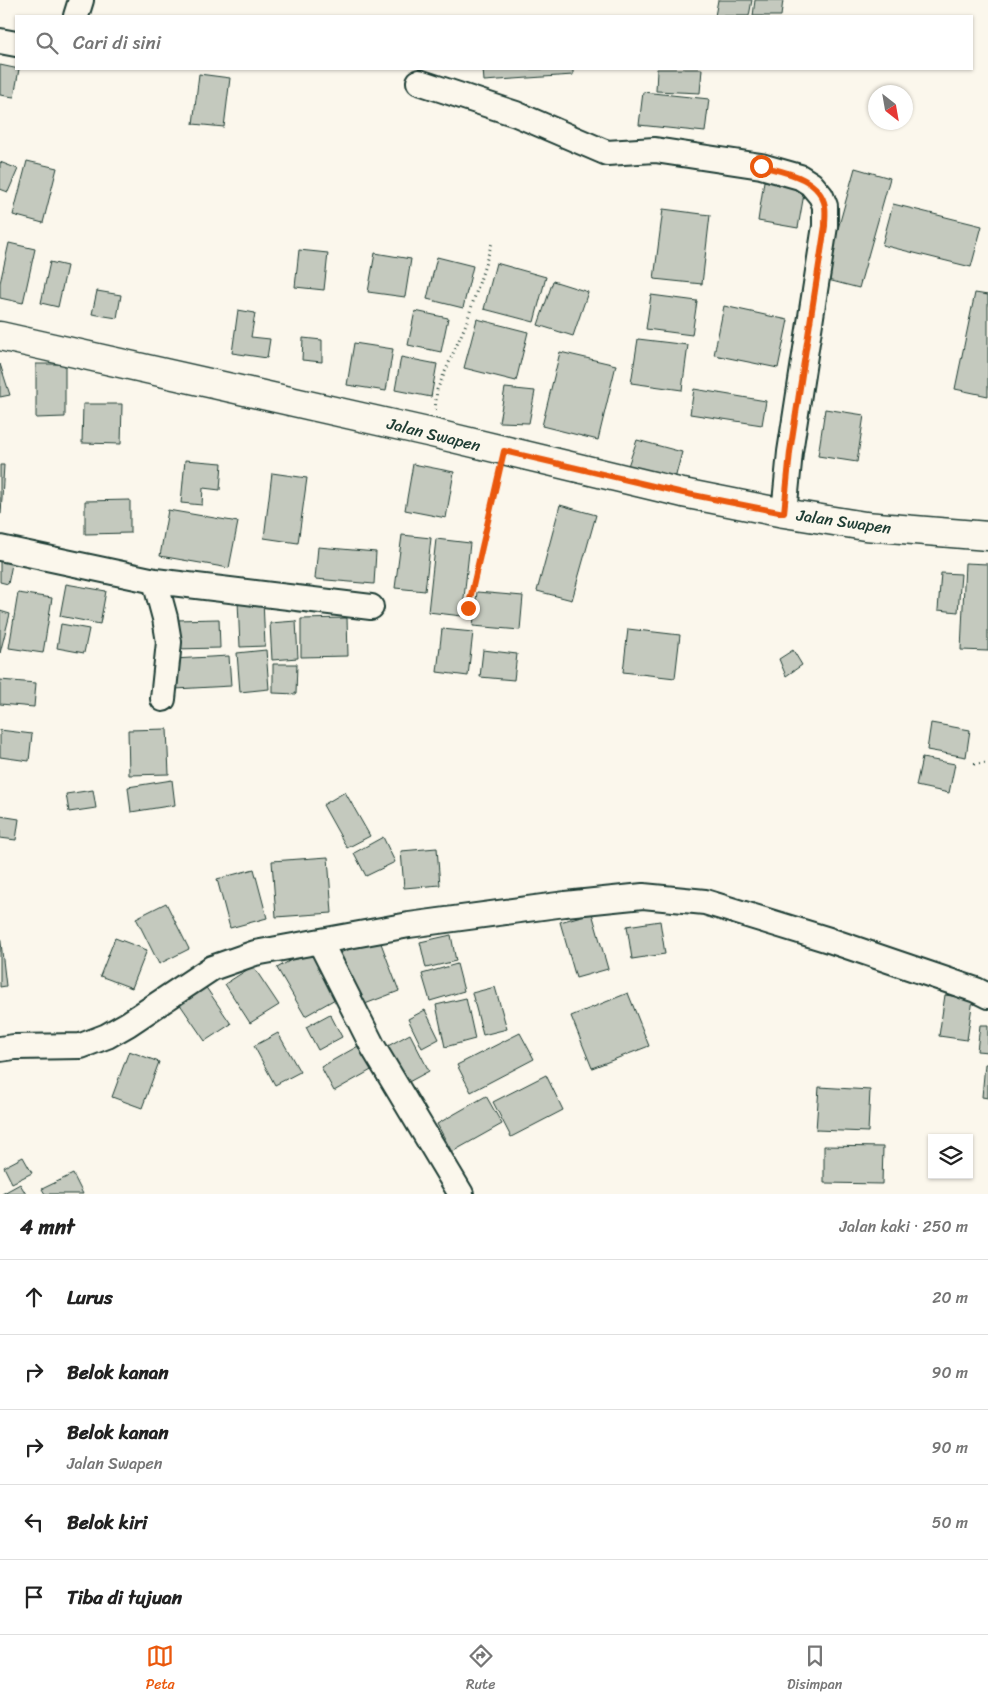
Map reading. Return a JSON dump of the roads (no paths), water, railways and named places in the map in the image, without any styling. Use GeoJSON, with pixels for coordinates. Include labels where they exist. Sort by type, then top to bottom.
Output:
{"type":"FeatureCollection","features":[{"type":"Feature","properties":{"kind":"main road","name":"Jalan Swapen"},"geometry":{"type":"LineString","coordinates":[[0,336],[432,433],[683,493],[784,513],[866,526],[988,536]]}},
{"type":"Feature","properties":{"kind":"street"},"geometry":{"type":"LineString","coordinates":[[76,15],[81,0]]}},
{"type":"Feature","properties":{"kind":"street"},"geometry":{"type":"LineString","coordinates":[[0,41],[15,44]]}},
{"type":"Feature","properties":{"kind":"street"},"geometry":{"type":"LineString","coordinates":[[419,82],[516,114],[607,153],[655,150],[761,166],[800,177],[818,190],[825,206],[825,226],[790,452],[784,513]]}},
{"type":"Feature","properties":{"kind":"street"},"geometry":{"type":"LineString","coordinates":[[0,548],[155,581],[371,607]]}},
{"type":"Feature","properties":{"kind":"street"},"geometry":{"type":"LineString","coordinates":[[155,581],[169,642],[163,699]]}},
{"type":"Feature","properties":{"kind":"street"},"geometry":{"type":"LineString","coordinates":[[0,1049],[81,1046],[107,1036],[128,1024],[212,968],[254,953],[409,925],[565,904],[643,896],[705,902],[829,940],[976,990],[988,996]]}},
{"type":"Feature","properties":{"kind":"street"},"geometry":{"type":"LineString","coordinates":[[320,942],[373,1046],[461,1194]]}}]}
